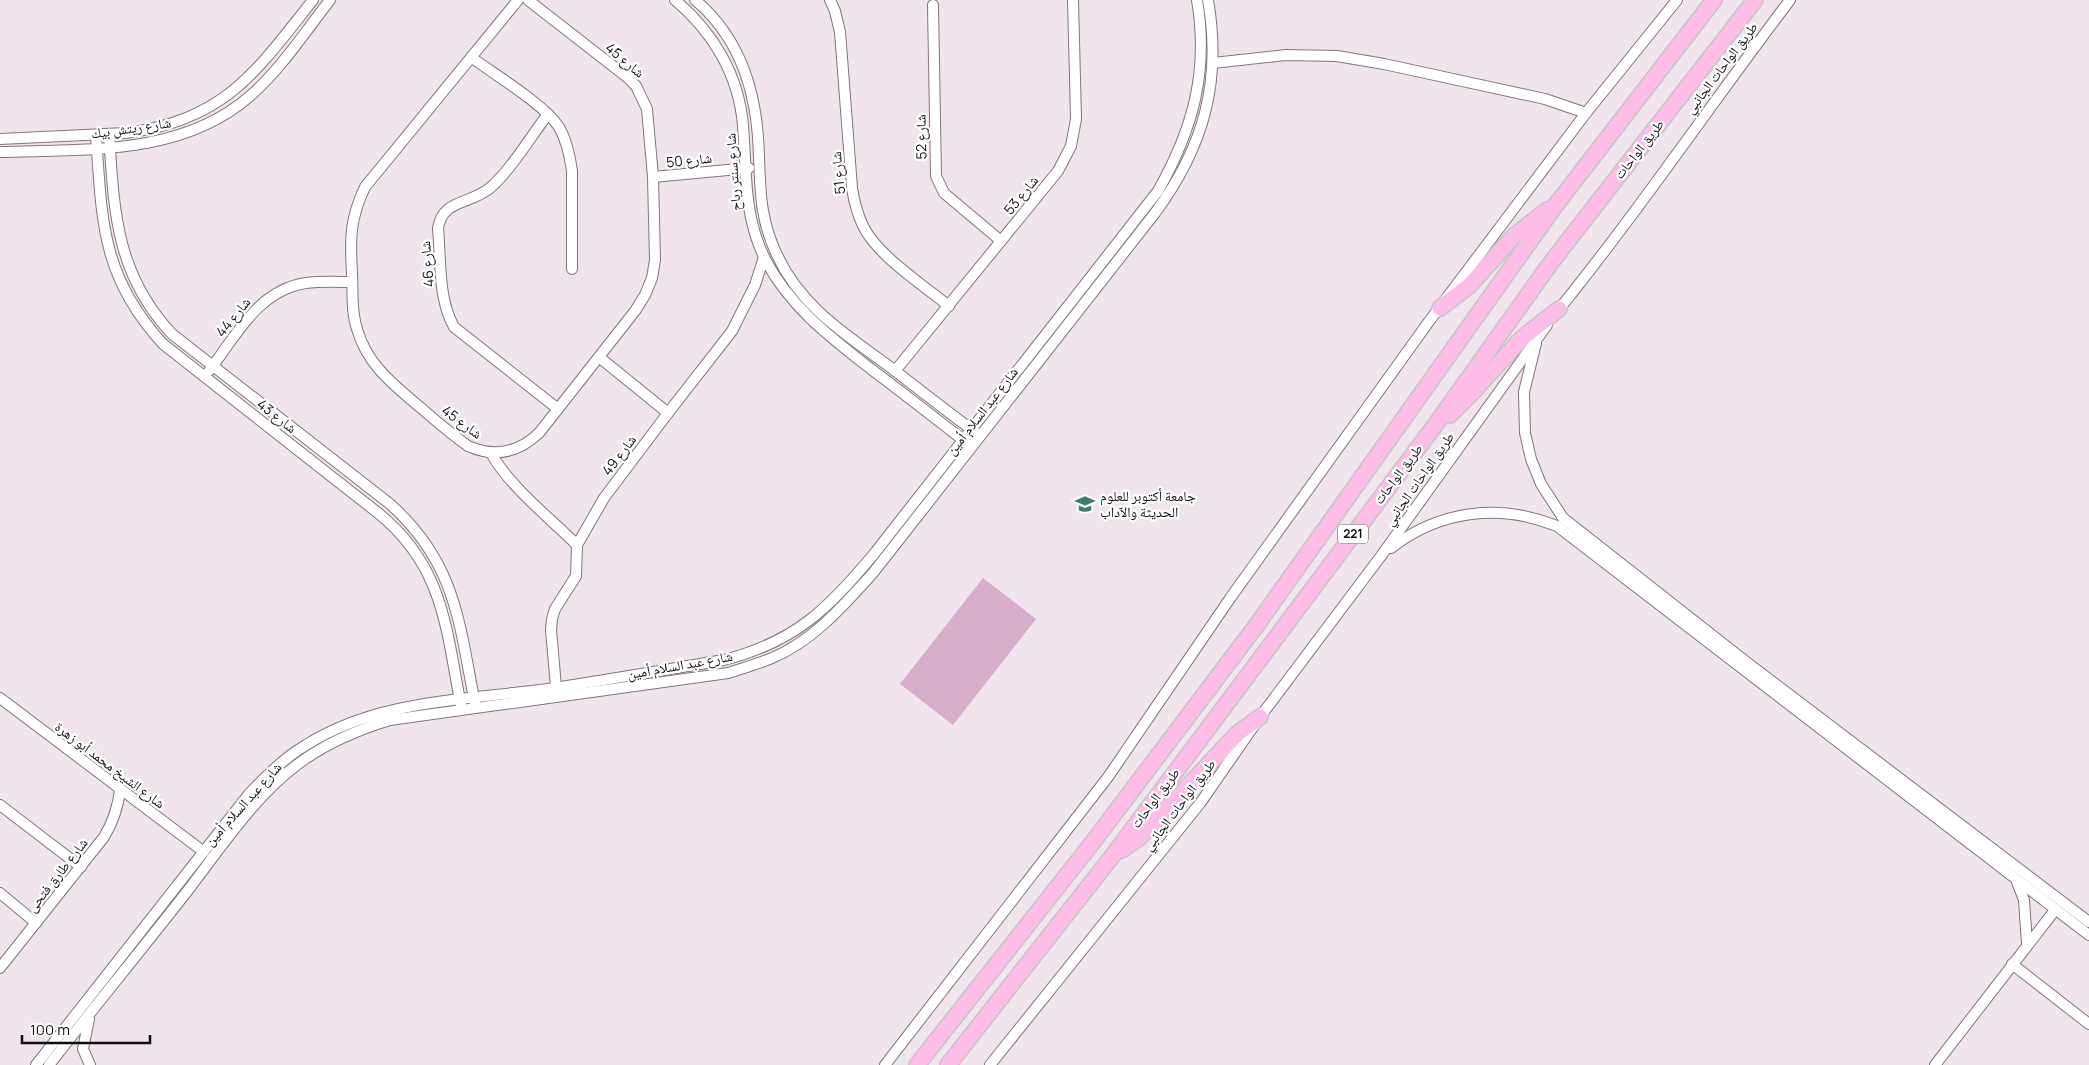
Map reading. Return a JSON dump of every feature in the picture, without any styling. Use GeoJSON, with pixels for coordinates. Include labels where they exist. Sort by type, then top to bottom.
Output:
{"type":"FeatureCollection","features":[{"type":"Feature","properties":{"kind":"highway","name":"طريق الواحات"},"geometry":{"type":"LineString","coordinates":[[917,1065],[1093,842],[1256,626],[1555,206],[1714,0]]}},
{"type":"Feature","properties":{"kind":"highway","name":"طريق الواحات"},"geometry":{"type":"LineString","coordinates":[[948,1065],[1114,854],[1433,428],[1550,264],[1755,0]]}},
{"type":"Feature","properties":{"kind":"highway"},"geometry":{"type":"LineString","coordinates":[[1440,308],[1468,286],[1523,227],[1555,206]]}},
{"type":"Feature","properties":{"kind":"highway"},"geometry":{"type":"LineString","coordinates":[[1433,428],[1459,407],[1522,338],[1559,309]]}},
{"type":"Feature","properties":{"kind":"highway"},"geometry":{"type":"LineString","coordinates":[[1114,854],[1139,838],[1238,733],[1260,717]]}},
{"type":"Feature","properties":{"kind":"street","name":"شارع ريتش بيك"},"geometry":{"type":"LineString","coordinates":[[0,139],[109,134],[165,126],[202,112],[219,102],[249,77],[313,0]]}},
{"type":"Feature","properties":{"kind":"street","name":"شارع ريتش بيك"},"geometry":{"type":"LineString","coordinates":[[0,152],[110,148],[186,134],[230,111],[250,95],[268,78],[330,0]]}},
{"type":"Feature","properties":{"kind":"street","name":"شارع 45"},"geometry":{"type":"LineString","coordinates":[[518,0],[365,188],[356,205],[351,223],[350,242],[356,328],[372,363],[385,378],[468,446],[491,454],[511,451],[529,442],[558,409],[635,311],[652,278],[656,260],[653,177],[647,109],[636,86],[528,0]]}},
{"type":"Feature","properties":{"kind":"street","name":"شارع سنتر رباح"},"geometry":{"type":"LineString","coordinates":[[675,0],[703,27],[731,73],[742,116],[744,168],[752,222],[764,257],[782,287],[804,314],[972,446]]}},
{"type":"Feature","properties":{"kind":"street","name":"شارع سنتر رباح"},"geometry":{"type":"LineString","coordinates":[[695,0],[716,20],[728,36],[746,72],[756,111],[761,204],[770,239],[786,272],[796,287],[820,314],[980,436]]}},
{"type":"Feature","properties":{"kind":"street","name":"شارع 51"},"geometry":{"type":"LineString","coordinates":[[830,0],[840,32],[852,188],[856,208],[864,227],[875,244],[949,306]]}},
{"type":"Feature","properties":{"kind":"street","name":"شارع 53"},"geometry":{"type":"LineString","coordinates":[[895,371],[1058,171],[1071,146],[1076,119],[1072,0]]}},
{"type":"Feature","properties":{"kind":"street","name":"شارع عبد السلام أمين"},"geometry":{"type":"LineString","coordinates":[[49,1065],[242,821],[277,782],[296,765],[341,738],[365,728],[407,717],[476,710],[728,673],[774,657],[814,631],[850,599],[873,573],[980,436],[1151,210],[1169,173],[1192,116],[1197,97],[1202,37],[1197,0]]}},
{"type":"Feature","properties":{"kind":"street","name":"شارع عبد السلام أمين"},"geometry":{"type":"LineString","coordinates":[[36,1065],[249,794],[267,775],[306,745],[341,726],[400,708],[556,687],[724,660],[762,648],[798,630],[828,605],[856,575],[971,429],[1180,176],[1199,136],[1205,115],[1213,63],[1213,33],[1208,0]]}},
{"type":"Feature","properties":{"kind":"street"},"geometry":{"type":"LineString","coordinates":[[885,1065],[1108,777],[1231,597],[1440,308],[1586,112],[1677,0]]}},
{"type":"Feature","properties":{"kind":"street","name":"طريق الواحات الجانبي"},"geometry":{"type":"LineString","coordinates":[[990,1065],[1200,802],[1260,717],[1381,556],[1538,335],[1608,246],[1721,90],[1790,0]]}},
{"type":"Feature","properties":{"kind":"street","name":"شارع 52"},"geometry":{"type":"LineString","coordinates":[[933,5],[936,176],[944,193],[1001,241]]}},
{"type":"Feature","properties":{"kind":"street"},"geometry":{"type":"LineString","coordinates":[[1213,63],[1286,55],[1337,56],[1384,64],[1545,99],[1586,112]]}},
{"type":"Feature","properties":{"kind":"street"},"geometry":{"type":"LineString","coordinates":[[471,58],[548,114],[559,127],[566,141],[570,156],[572,269]]}},
{"type":"Feature","properties":{"kind":"street","name":"شارع 46"},"geometry":{"type":"LineString","coordinates":[[548,114],[491,187],[478,196],[445,210],[438,228],[444,300],[449,318],[454,327],[558,409]]}},
{"type":"Feature","properties":{"kind":"street","name":"شارع 43"},"geometry":{"type":"LineString","coordinates":[[109,134],[120,236],[127,263],[138,289],[148,305],[172,334],[390,504],[419,534],[435,558],[450,590],[460,625],[476,710]]}},
{"type":"Feature","properties":{"kind":"street","name":"شارع 43"},"geometry":{"type":"LineString","coordinates":[[96,135],[102,221],[106,240],[118,278],[137,314],[163,344],[206,376],[391,524],[414,550],[431,579],[440,604],[462,711]]}},
{"type":"Feature","properties":{"kind":"street","name":"شارع 50"},"geometry":{"type":"LineString","coordinates":[[653,177],[758,168]]}},
{"type":"Feature","properties":{"kind":"street","name":"شارع 49"},"geometry":{"type":"LineString","coordinates":[[556,687],[551,630],[552,619],[555,609],[576,576],[577,545],[598,507],[732,331],[755,285],[764,257]]}},
{"type":"Feature","properties":{"kind":"street","name":"شارع 44"},"geometry":{"type":"LineString","coordinates":[[206,376],[250,314],[275,294],[290,287],[306,283],[352,282]]}},
{"type":"Feature","properties":{"kind":"street"},"geometry":{"type":"LineString","coordinates":[[1538,335],[1524,392],[1525,432],[1531,459],[1538,478],[1547,496],[1563,518],[1901,785],[2015,879],[2089,935]]}},
{"type":"Feature","properties":{"kind":"street"},"geometry":{"type":"LineString","coordinates":[[866,364],[873,354]]}},
{"type":"Feature","properties":{"kind":"street"},"geometry":{"type":"LineString","coordinates":[[599,357],[668,413]]}},
{"type":"Feature","properties":{"kind":"street"},"geometry":{"type":"LineString","coordinates":[[491,454],[511,481],[577,545]]}},
{"type":"Feature","properties":{"kind":"street"},"geometry":{"type":"LineString","coordinates":[[1381,556],[1416,531],[1457,516],[1486,512],[1510,513],[1557,526],[1901,785],[2089,922]]}},
{"type":"Feature","properties":{"kind":"street","name":"شارع الشيخ محمد أبو زهرة"},"geometry":{"type":"LineString","coordinates":[[0,698],[204,852]]}},
{"type":"Feature","properties":{"kind":"street","name":"شارع طارق فتحى"},"geometry":{"type":"LineString","coordinates":[[0,968],[104,837],[113,823],[118,807],[120,790]]}},
{"type":"Feature","properties":{"kind":"street"},"geometry":{"type":"LineString","coordinates":[[0,805],[81,867]]}},
{"type":"Feature","properties":{"kind":"street"},"geometry":{"type":"LineString","coordinates":[[2015,879],[2024,900],[2027,944]]}},
{"type":"Feature","properties":{"kind":"street"},"geometry":{"type":"LineString","coordinates":[[0,894],[36,923]]}},
{"type":"Feature","properties":{"kind":"street"},"geometry":{"type":"LineString","coordinates":[[1935,1065],[2055,910]]}},
{"type":"Feature","properties":{"kind":"street"},"geometry":{"type":"LineString","coordinates":[[2012,964],[2089,1024]]}},
{"type":"Feature","properties":{"kind":"street"},"geometry":{"type":"LineString","coordinates":[[86,1064],[83,1044],[91,1012]]}},
{"type":"Feature","properties":{"kind":"shaded area"},"geometry":{"type":"Polygon","coordinates":[[[983,578],[1036,619],[953,725],[900,684],[983,578]]]}},
{"type":"Feature","properties":{"kind":"place","name":"جامعة أكتوبر للعلوم الحديثة والآداب"},"geometry":{"type":"Point","coordinates":[1085,504]}}]}
